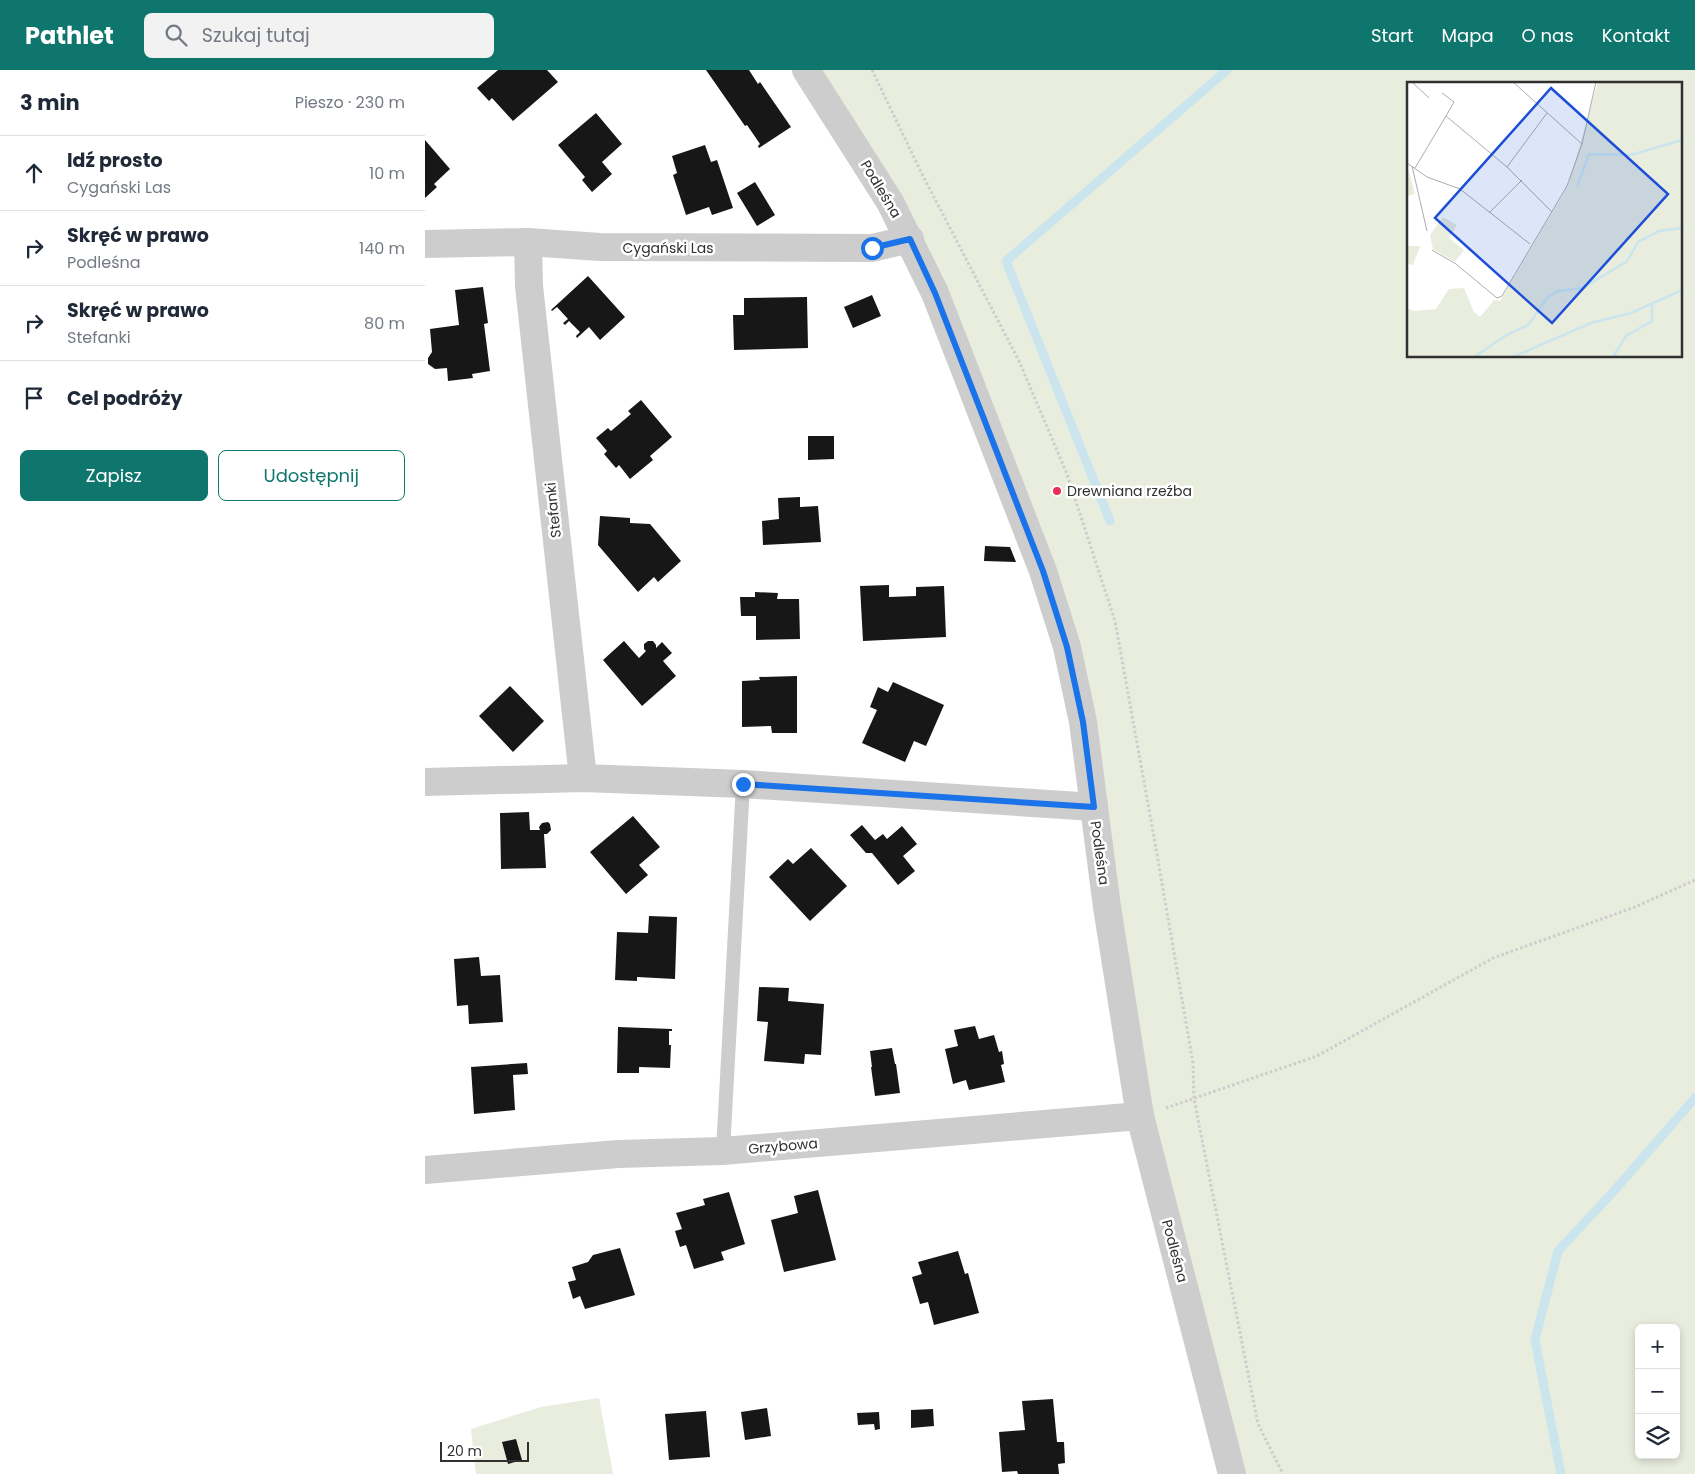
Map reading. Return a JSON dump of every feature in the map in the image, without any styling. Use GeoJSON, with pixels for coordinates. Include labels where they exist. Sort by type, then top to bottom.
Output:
{"type":"FeatureCollection","features":[{"type":"Feature","properties":{"kind":"street","name":"Podleśna"},"geometry":{"type":"LineString","coordinates":[[806,70],[891,202],[935,293],[1043,571],[1069,656],[1083,722],[1109,916],[1140,1116],[1232,1474]]}},
{"type":"Feature","properties":{"kind":"street","name":"Cygański Las"},"geometry":{"type":"LineString","coordinates":[[425,244],[528,242],[600,247],[872,248],[910,239]]}},
{"type":"Feature","properties":{"kind":"street","name":"Stefanki"},"geometry":{"type":"LineString","coordinates":[[528,242],[529,286],[583,778]]}},
{"type":"Feature","properties":{"kind":"street"},"geometry":{"type":"LineString","coordinates":[[425,782],[583,778],[743,784],[1094,807]]}},
{"type":"Feature","properties":{"kind":"street","name":"Grzybowa"},"geometry":{"type":"LineString","coordinates":[[425,1170],[618,1154],[723,1151],[1140,1116]]}},
{"type":"Feature","properties":{"kind":"lane"},"geometry":{"type":"LineString","coordinates":[[723,1151],[743,784]]}},
{"type":"Feature","properties":{"kind":"path"},"geometry":{"type":"LineString","coordinates":[[1140,1116],[1317,1056],[1493,958],[1635,907],[1695,880]]}},
{"type":"Feature","properties":{"kind":"path"},"geometry":{"type":"LineString","coordinates":[[1194,1099],[1258,1424],[1283,1474]]}},
{"type":"Feature","properties":{"kind":"shaded area"},"geometry":{"type":"Polygon","coordinates":[[[820,70],[1695,70],[1695,1474],[1238,1474],[1148,1111],[1078,644],[820,70]]]}},
{"type":"Feature","properties":{"kind":"shaded area"},"geometry":{"type":"Polygon","coordinates":[[[599,1398],[613,1474],[476,1474],[471,1429],[541,1407],[599,1398]]]}},
{"type":"Feature","properties":{"kind":"building"},"geometry":{"type":"Polygon","coordinates":[[[498,70],[547,70],[558,82],[513,121],[492,98],[489,101],[477,88],[498,70]]]}},
{"type":"Feature","properties":{"kind":"building"},"geometry":{"type":"Polygon","coordinates":[[[706,70],[749,70],[758,84],[760,82],[791,127],[759,148],[760,144],[747,125],[745,126],[706,70]]]}},
{"type":"Feature","properties":{"kind":"building"},"geometry":{"type":"Polygon","coordinates":[[[596,113],[622,144],[602,162],[612,174],[592,192],[582,180],[585,177],[558,145],[596,113]]]}},
{"type":"Feature","properties":{"kind":"building"},"geometry":{"type":"Polygon","coordinates":[[[425,140],[450,169],[434,184],[437,187],[425,198],[425,140]]]}},
{"type":"Feature","properties":{"kind":"building"},"geometry":{"type":"Polygon","coordinates":[[[705,145],[711,162],[717,160],[733,208],[712,215],[709,207],[686,215],[673,175],[677,173],[672,156],[705,145]]]}},
{"type":"Feature","properties":{"kind":"building"},"geometry":{"type":"Polygon","coordinates":[[[755,182],[775,215],[757,226],[737,193],[755,182]]]}},
{"type":"Feature","properties":{"kind":"building"},"geometry":{"type":"Polygon","coordinates":[[[588,276],[625,317],[600,340],[589,327],[577,338],[576,336],[580,332],[569,321],[565,325],[563,323],[568,319],[557,307],[551,310],[588,276]]]}},
{"type":"Feature","properties":{"kind":"building"},"geometry":{"type":"Polygon","coordinates":[[[483,287],[488,323],[484,324],[490,371],[472,374],[473,378],[448,381],[447,368],[435,369],[428,364],[428,358],[432,352],[430,329],[459,325],[455,290],[483,287]]]}},
{"type":"Feature","properties":{"kind":"building"},"geometry":{"type":"Polygon","coordinates":[[[872,295],[881,316],[853,328],[844,307],[872,295]]]}},
{"type":"Feature","properties":{"kind":"building"},"geometry":{"type":"Polygon","coordinates":[[[807,297],[808,348],[734,350],[733,315],[744,315],[744,298],[807,297]]]}},
{"type":"Feature","properties":{"kind":"building"},"geometry":{"type":"Polygon","coordinates":[[[641,400],[672,437],[650,456],[653,460],[630,479],[619,465],[616,468],[604,454],[607,451],[596,438],[608,428],[611,431],[631,414],[628,411],[641,400]]]}},
{"type":"Feature","properties":{"kind":"building"},"geometry":{"type":"Polygon","coordinates":[[[808,436],[834,436],[834,459],[808,460],[808,436]]]}},
{"type":"Feature","properties":{"kind":"building"},"geometry":{"type":"Polygon","coordinates":[[[800,497],[800,507],[818,506],[821,542],[763,545],[762,521],[779,519],[778,498],[800,497]]]}},
{"type":"Feature","properties":{"kind":"building"},"geometry":{"type":"Polygon","coordinates":[[[600,516],[630,518],[630,523],[650,524],[681,561],[658,582],[654,577],[638,592],[598,545],[600,516]]]}},
{"type":"Feature","properties":{"kind":"building"},"geometry":{"type":"Polygon","coordinates":[[[985,546],[1010,547],[1016,562],[984,561],[985,546]]]}},
{"type":"Feature","properties":{"kind":"building"},"geometry":{"type":"Polygon","coordinates":[[[889,585],[889,597],[916,596],[916,587],[944,586],[946,637],[863,641],[860,586],[889,585]]]}},
{"type":"Feature","properties":{"kind":"building"},"geometry":{"type":"Polygon","coordinates":[[[755,592],[778,593],[777,599],[799,599],[800,639],[756,640],[756,616],[741,616],[740,597],[755,597],[755,592]]]}},
{"type":"Feature","properties":{"kind":"building"},"geometry":{"type":"Polygon","coordinates":[[[624,641],[639,658],[646,651],[644,644],[648,641],[653,641],[656,648],[662,642],[672,653],[663,661],[676,676],[642,706],[603,660],[624,641]]]}},
{"type":"Feature","properties":{"kind":"building"},"geometry":{"type":"Polygon","coordinates":[[[797,676],[797,733],[772,733],[771,726],[742,727],[742,681],[760,680],[759,677],[797,676]]]}},
{"type":"Feature","properties":{"kind":"building"},"geometry":{"type":"Polygon","coordinates":[[[893,682],[944,705],[926,746],[914,741],[905,762],[862,743],[877,710],[870,707],[878,687],[888,692],[893,682]]]}},
{"type":"Feature","properties":{"kind":"building"},"geometry":{"type":"Polygon","coordinates":[[[510,686],[544,721],[513,752],[479,716],[510,686]]]}},
{"type":"Feature","properties":{"kind":"building"},"geometry":{"type":"Polygon","coordinates":[[[529,812],[530,830],[540,830],[539,827],[542,823],[548,822],[550,824],[551,830],[544,834],[546,868],[501,869],[500,813],[529,812]]]}},
{"type":"Feature","properties":{"kind":"building"},"geometry":{"type":"Polygon","coordinates":[[[633,816],[660,847],[639,865],[648,875],[626,894],[590,852],[633,816]]]}},
{"type":"Feature","properties":{"kind":"building"},"geometry":{"type":"Polygon","coordinates":[[[862,825],[875,840],[883,834],[887,839],[902,826],[917,844],[903,856],[915,871],[898,885],[872,853],[866,853],[850,835],[862,825]]]}},
{"type":"Feature","properties":{"kind":"building"},"geometry":{"type":"Polygon","coordinates":[[[811,848],[847,886],[810,921],[769,877],[788,859],[793,864],[811,848]]]}},
{"type":"Feature","properties":{"kind":"building"},"geometry":{"type":"Polygon","coordinates":[[[649,916],[677,917],[675,979],[637,977],[637,981],[615,980],[617,932],[648,933],[649,916]]]}},
{"type":"Feature","properties":{"kind":"building"},"geometry":{"type":"Polygon","coordinates":[[[479,957],[481,976],[500,975],[503,1022],[469,1024],[468,1005],[457,1006],[454,959],[479,957]]]}},
{"type":"Feature","properties":{"kind":"building"},"geometry":{"type":"Polygon","coordinates":[[[759,987],[789,988],[788,1001],[824,1004],[821,1055],[805,1054],[804,1064],[764,1061],[768,1022],[757,1021],[759,987]]]}},
{"type":"Feature","properties":{"kind":"building"},"geometry":{"type":"Polygon","coordinates":[[[975,1026],[979,1039],[994,1035],[999,1052],[1002,1051],[1004,1064],[1001,1065],[1005,1082],[969,1090],[966,1080],[953,1084],[945,1049],[958,1046],[954,1030],[975,1026]]]}},
{"type":"Feature","properties":{"kind":"building"},"geometry":{"type":"Polygon","coordinates":[[[618,1027],[672,1029],[672,1031],[669,1031],[669,1045],[671,1045],[670,1068],[639,1067],[639,1073],[617,1073],[618,1027]]]}},
{"type":"Feature","properties":{"kind":"building"},"geometry":{"type":"Polygon","coordinates":[[[892,1048],[900,1093],[875,1096],[870,1051],[892,1048]]]}},
{"type":"Feature","properties":{"kind":"building"},"geometry":{"type":"Polygon","coordinates":[[[527,1063],[528,1074],[513,1075],[515,1110],[474,1114],[471,1067],[527,1063]]]}},
{"type":"Feature","properties":{"kind":"building"},"geometry":{"type":"Polygon","coordinates":[[[818,1190],[836,1260],[784,1272],[771,1220],[798,1213],[794,1196],[818,1190]]]}},
{"type":"Feature","properties":{"kind":"building"},"geometry":{"type":"Polygon","coordinates":[[[729,1192],[745,1244],[721,1252],[724,1260],[694,1269],[686,1245],[680,1247],[675,1231],[682,1229],[676,1213],[705,1205],[703,1199],[729,1192]]]}},
{"type":"Feature","properties":{"kind":"building"},"geometry":{"type":"Polygon","coordinates":[[[620,1248],[635,1295],[585,1309],[580,1296],[573,1299],[568,1282],[576,1280],[572,1267],[588,1262],[593,1255],[620,1248]]]}},
{"type":"Feature","properties":{"kind":"building"},"geometry":{"type":"Polygon","coordinates":[[[958,1251],[965,1274],[968,1273],[979,1313],[934,1325],[928,1302],[920,1304],[912,1277],[922,1274],[918,1262],[958,1251]]]}},
{"type":"Feature","properties":{"kind":"building"},"geometry":{"type":"Polygon","coordinates":[[[1053,1399],[1057,1442],[1064,1442],[1065,1463],[1058,1464],[1059,1474],[1018,1474],[1017,1471],[1002,1472],[999,1432],[1025,1430],[1022,1401],[1053,1399]]]}},
{"type":"Feature","properties":{"kind":"building"},"geometry":{"type":"Polygon","coordinates":[[[767,1408],[771,1436],[745,1440],[741,1412],[767,1408]]]}},
{"type":"Feature","properties":{"kind":"building"},"geometry":{"type":"Polygon","coordinates":[[[933,1409],[934,1426],[911,1428],[911,1410],[933,1409]]]}},
{"type":"Feature","properties":{"kind":"building"},"geometry":{"type":"Polygon","coordinates":[[[706,1411],[710,1457],[669,1460],[665,1414],[706,1411]]]}},
{"type":"Feature","properties":{"kind":"building"},"geometry":{"type":"Polygon","coordinates":[[[879,1412],[880,1429],[875,1430],[874,1424],[858,1425],[857,1413],[879,1412]]]}},
{"type":"Feature","properties":{"kind":"building"},"geometry":{"type":"Polygon","coordinates":[[[516,1439],[522,1460],[508,1464],[502,1442],[516,1439]]]}},
{"type":"Feature","properties":{"kind":"waterway"},"geometry":{"type":"LineString","coordinates":[[1110,521],[1006,261],[1227,70]]}},
{"type":"Feature","properties":{"kind":"waterway"},"geometry":{"type":"LineString","coordinates":[[1561,1474],[1535,1340],[1558,1251],[1613,1192],[1695,1098]]}},
{"type":"Feature","properties":{"kind":"place","name":"Drewniana rzeźba"},"geometry":{"type":"Point","coordinates":[1057,491]}},
{"type":"Feature","properties":{"kind":"route"},"geometry":{"type":"LineString","coordinates":[[743,784],[1094,807],[1083,722],[1067,647],[1043,571],[935,293],[910,239],[872,248]]}}]}
